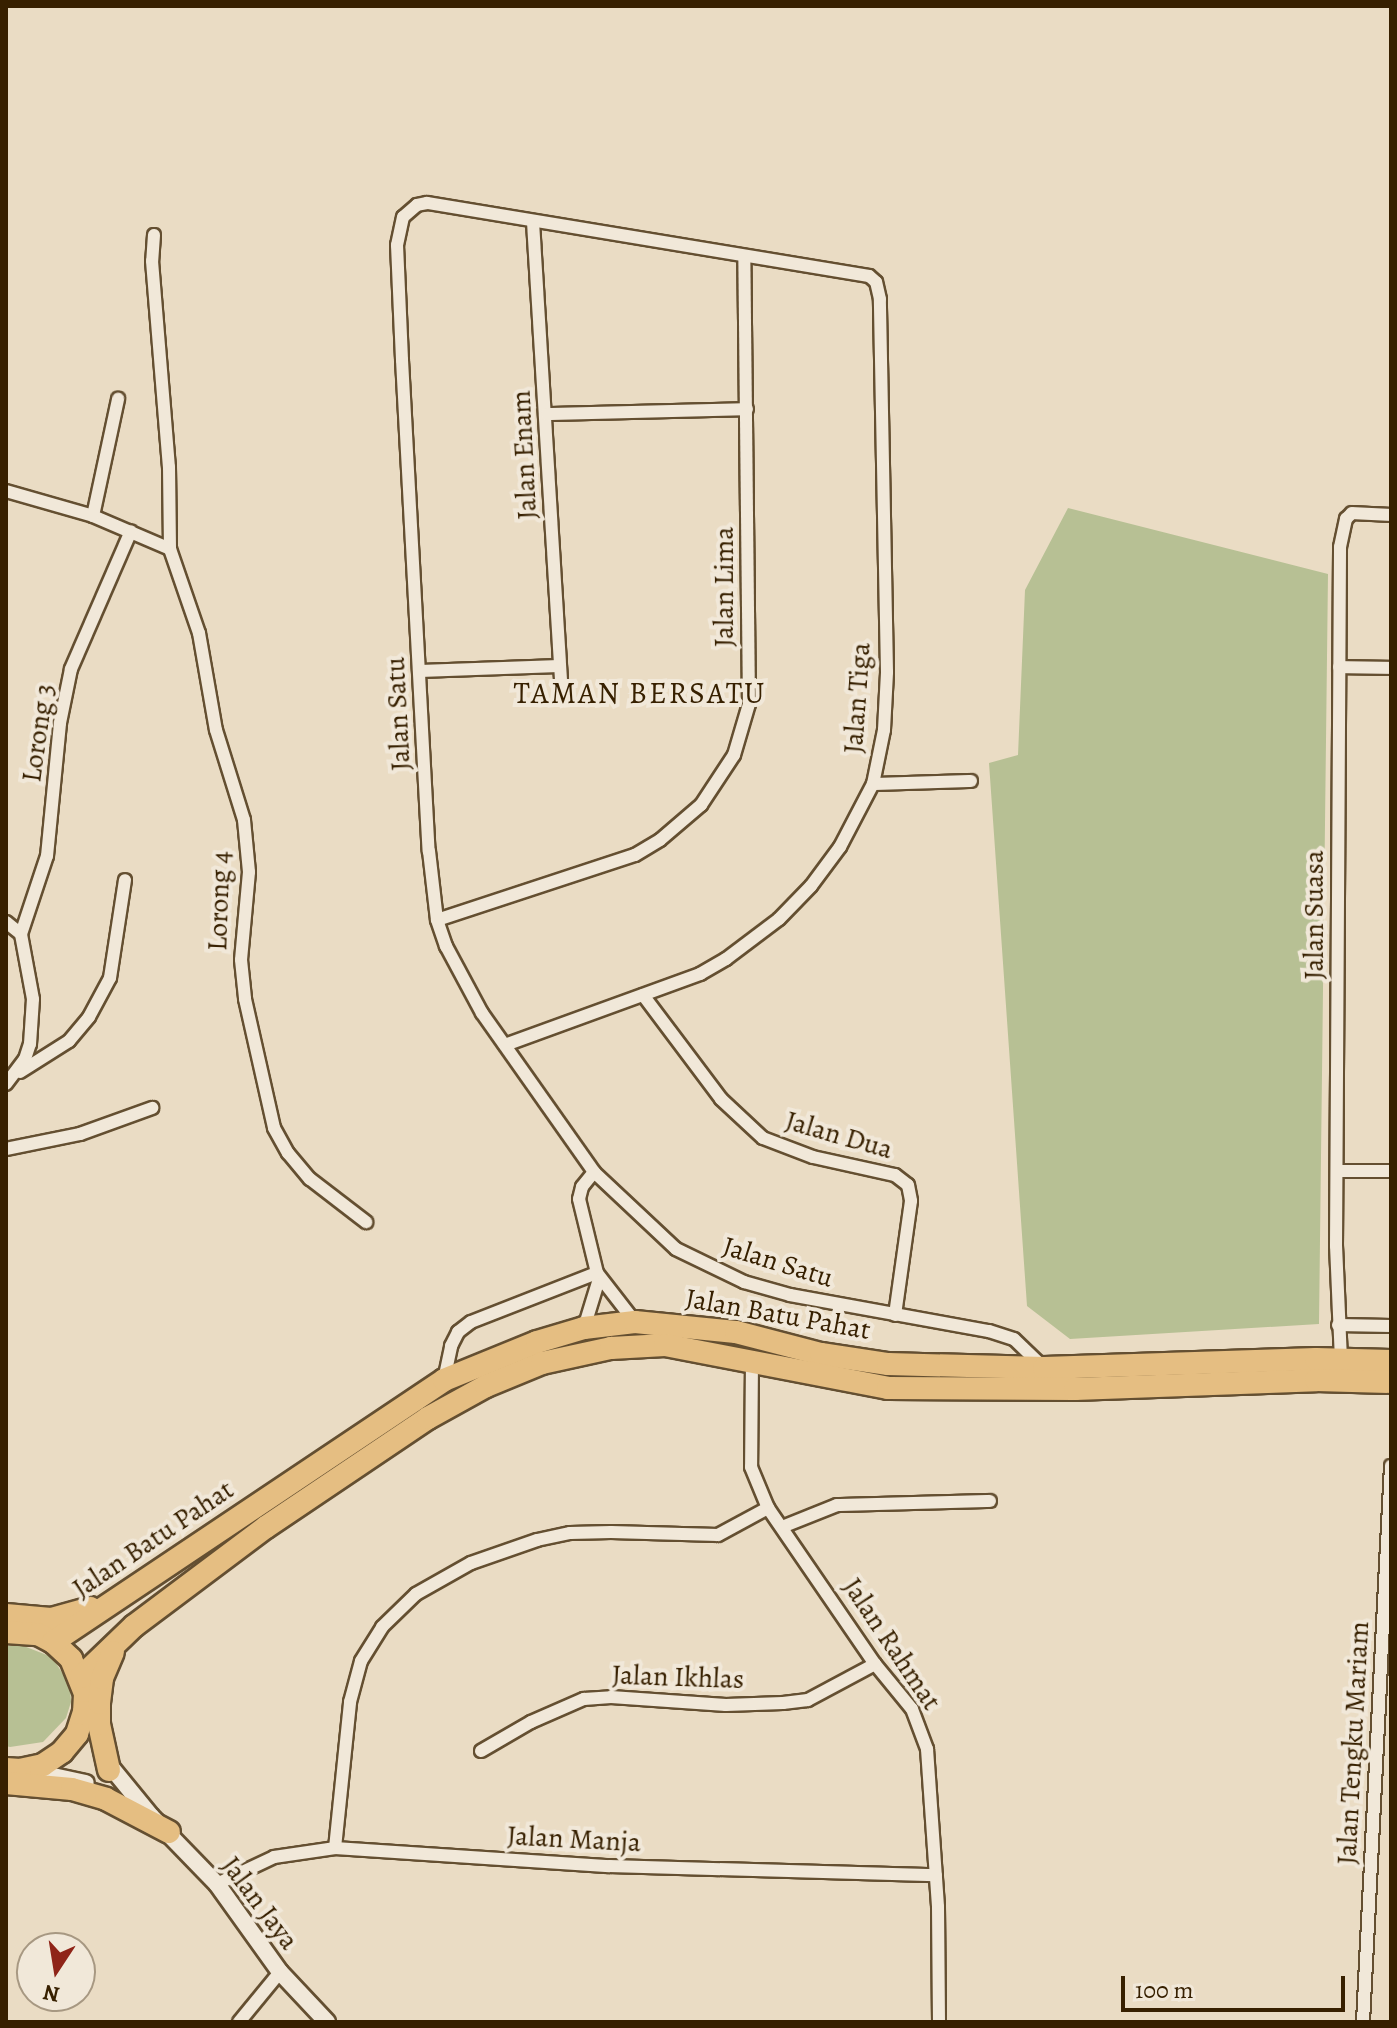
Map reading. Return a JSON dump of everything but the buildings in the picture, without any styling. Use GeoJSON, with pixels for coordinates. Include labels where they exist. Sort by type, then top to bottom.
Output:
{"type":"FeatureCollection","features":[{"type":"Feature","properties":{"kind":"highway","name":"Jalan Batu Pahat"},"geometry":{"type":"LineString","coordinates":[[53,1642],[444,1380],[537,1342],[584,1328],[635,1322],[736,1332],[821,1354],[888,1364],[1044,1368],[1391,1361]]}},
{"type":"Feature","properties":{"kind":"highway","name":"Jalan Batu Pahat"},"geometry":{"type":"LineString","coordinates":[[81,1677],[134,1626],[266,1527],[428,1418],[486,1386],[542,1363],[611,1348],[665,1345],[888,1388],[1075,1389],[1316,1380],[1391,1382]]}},
{"type":"Feature","properties":{"kind":"highway"},"geometry":{"type":"LineString","coordinates":[[6,1615],[51,1619],[74,1615],[131,1590]]}},
{"type":"Feature","properties":{"kind":"highway"},"geometry":{"type":"LineString","coordinates":[[109,1770],[99,1724],[102,1678],[109,1657],[134,1626]]}},
{"type":"Feature","properties":{"kind":"highway"},"geometry":{"type":"LineString","coordinates":[[6,1632],[38,1634],[70,1657],[81,1677],[84,1712],[77,1734],[62,1752],[43,1765],[11,1774]]}},
{"type":"Feature","properties":{"kind":"highway"},"geometry":{"type":"LineString","coordinates":[[11,1774],[106,1799],[169,1832]]}},
{"type":"Feature","properties":{"kind":"street","name":"Jalan Satu"},"geometry":{"type":"LineString","coordinates":[[744,257],[422,203],[403,217],[399,229],[419,671],[429,851],[437,920],[465,984],[594,1172],[676,1249],[744,1282],[790,1295],[1014,1339],[1044,1368]]}},
{"type":"Feature","properties":{"kind":"street","name":"Jalan Enam"},"geometry":{"type":"LineString","coordinates":[[533,222],[561,685]]}},
{"type":"Feature","properties":{"kind":"street","name":"Lorong 4"},"geometry":{"type":"LineString","coordinates":[[154,235],[153,274],[169,467],[170,549],[199,633],[216,730],[244,820],[249,872],[241,979],[274,1128],[288,1153],[310,1179],[366,1222]]}},
{"type":"Feature","properties":{"kind":"street","name":"Jalan Lima"},"geometry":{"type":"LineString","coordinates":[[437,920],[635,855],[660,840],[701,805],[739,743],[749,704],[744,257]]}},
{"type":"Feature","properties":{"kind":"street","name":"Jalan Tiga"},"geometry":{"type":"LineString","coordinates":[[505,1045],[713,966],[779,919],[811,886],[840,847],[873,784],[884,730],[887,672],[879,290],[876,282],[859,273],[744,257]]}},
{"type":"Feature","properties":{"kind":"street"},"geometry":{"type":"LineString","coordinates":[[93,516],[118,399]]}},
{"type":"Feature","properties":{"kind":"street"},"geometry":{"type":"LineString","coordinates":[[547,414],[747,409]]}},
{"type":"Feature","properties":{"kind":"street"},"geometry":{"type":"LineString","coordinates":[[6,491],[93,516],[170,549]]}},
{"type":"Feature","properties":{"kind":"street","name":"Jalan Suasa"},"geometry":{"type":"LineString","coordinates":[[1341,1360],[1337,1171],[1340,547],[1346,519],[1357,512],[1391,515]]}},
{"type":"Feature","properties":{"kind":"street","name":"Lorong 3"},"geometry":{"type":"LineString","coordinates":[[10,1080],[25,1059],[34,1016],[21,934],[47,856],[60,723],[71,669],[131,531]]}},
{"type":"Feature","properties":{"kind":"street"},"geometry":{"type":"LineString","coordinates":[[419,671],[560,666]]}},
{"type":"Feature","properties":{"kind":"street"},"geometry":{"type":"LineString","coordinates":[[1339,667],[1391,668]]}},
{"type":"Feature","properties":{"kind":"street"},"geometry":{"type":"LineString","coordinates":[[873,784],[971,781]]}},
{"type":"Feature","properties":{"kind":"street"},"geometry":{"type":"LineString","coordinates":[[10,1080],[69,1041],[89,1017],[110,978],[125,880]]}},
{"type":"Feature","properties":{"kind":"street"},"geometry":{"type":"LineString","coordinates":[[6,922],[21,934]]}},
{"type":"Feature","properties":{"kind":"street","name":"Jalan Dua"},"geometry":{"type":"LineString","coordinates":[[643,995],[721,1099],[763,1138],[813,1157],[895,1175],[908,1185],[911,1201],[895,1315]]}},
{"type":"Feature","properties":{"kind":"street"},"geometry":{"type":"LineString","coordinates":[[6,1149],[80,1134],[152,1108]]}},
{"type":"Feature","properties":{"kind":"street"},"geometry":{"type":"LineString","coordinates":[[1337,1171],[1391,1171]]}},
{"type":"Feature","properties":{"kind":"street"},"geometry":{"type":"LineString","coordinates":[[594,1172],[582,1187],[579,1199],[598,1276],[635,1322]]}},
{"type":"Feature","properties":{"kind":"street"},"geometry":{"type":"LineString","coordinates":[[584,1328],[598,1276]]}},
{"type":"Feature","properties":{"kind":"street"},"geometry":{"type":"LineString","coordinates":[[444,1380],[451,1346],[458,1332],[471,1322],[598,1276]]}},
{"type":"Feature","properties":{"kind":"street"},"geometry":{"type":"LineString","coordinates":[[1338,1325],[1391,1326]]}},
{"type":"Feature","properties":{"kind":"street","name":"Jalan Rahmat"},"geometry":{"type":"LineString","coordinates":[[752,1361],[751,1467],[768,1508],[875,1664],[912,1709],[927,1749],[936,1875],[939,2022]]}},
{"type":"Feature","properties":{"kind":"street","name":"Jalan Tengku Mariam"},"geometry":{"type":"LineString","coordinates":[[1363,2022],[1391,1466]]}},
{"type":"Feature","properties":{"kind":"street"},"geometry":{"type":"LineString","coordinates":[[782,1527],[837,1505],[990,1501]]}},
{"type":"Feature","properties":{"kind":"street"},"geometry":{"type":"LineString","coordinates":[[335,1848],[350,1702],[361,1661],[382,1627],[416,1594],[471,1563],[537,1540],[584,1532],[718,1535],[768,1508]]}},
{"type":"Feature","properties":{"kind":"street","name":"Jalan Ikhlas"},"geometry":{"type":"LineString","coordinates":[[481,1751],[531,1722],[584,1699],[611,1697],[726,1705],[808,1700],[875,1664]]}},
{"type":"Feature","properties":{"kind":"street","name":"Jalan Jaya"},"geometry":{"type":"LineString","coordinates":[[84,1712],[109,1770],[217,1884],[280,1972],[327,2022]]}},
{"type":"Feature","properties":{"kind":"street","name":"Jalan Jaya"},"geometry":{"type":"LineString","coordinates":[[11,1774],[82,1782],[116,1795],[151,1816]]}},
{"type":"Feature","properties":{"kind":"street","name":"Jalan Manja"},"geometry":{"type":"LineString","coordinates":[[217,1884],[274,1857],[335,1848],[609,1866],[936,1875]]}},
{"type":"Feature","properties":{"kind":"street"},"geometry":{"type":"LineString","coordinates":[[239,2022],[280,1972]]}},
{"type":"Feature","properties":{"kind":"green space"},"geometry":{"type":"Polygon","coordinates":[[[1068,508],[1328,574],[1319,1324],[1070,1339],[1027,1306],[989,763],[1018,755],[1025,590],[1068,508]]]}},
{"type":"Feature","properties":{"kind":"green space"},"geometry":{"type":"Polygon","coordinates":[[[21,1645],[52,1657],[70,1685],[71,1702],[66,1718],[43,1742],[10,1747],[6,1746],[6,1646],[21,1645]]]}},
{"type":"Feature","properties":{"kind":"district","name":"TAMAN BERSATU"},"geometry":{"type":"Point","coordinates":[640,693]}}]}
